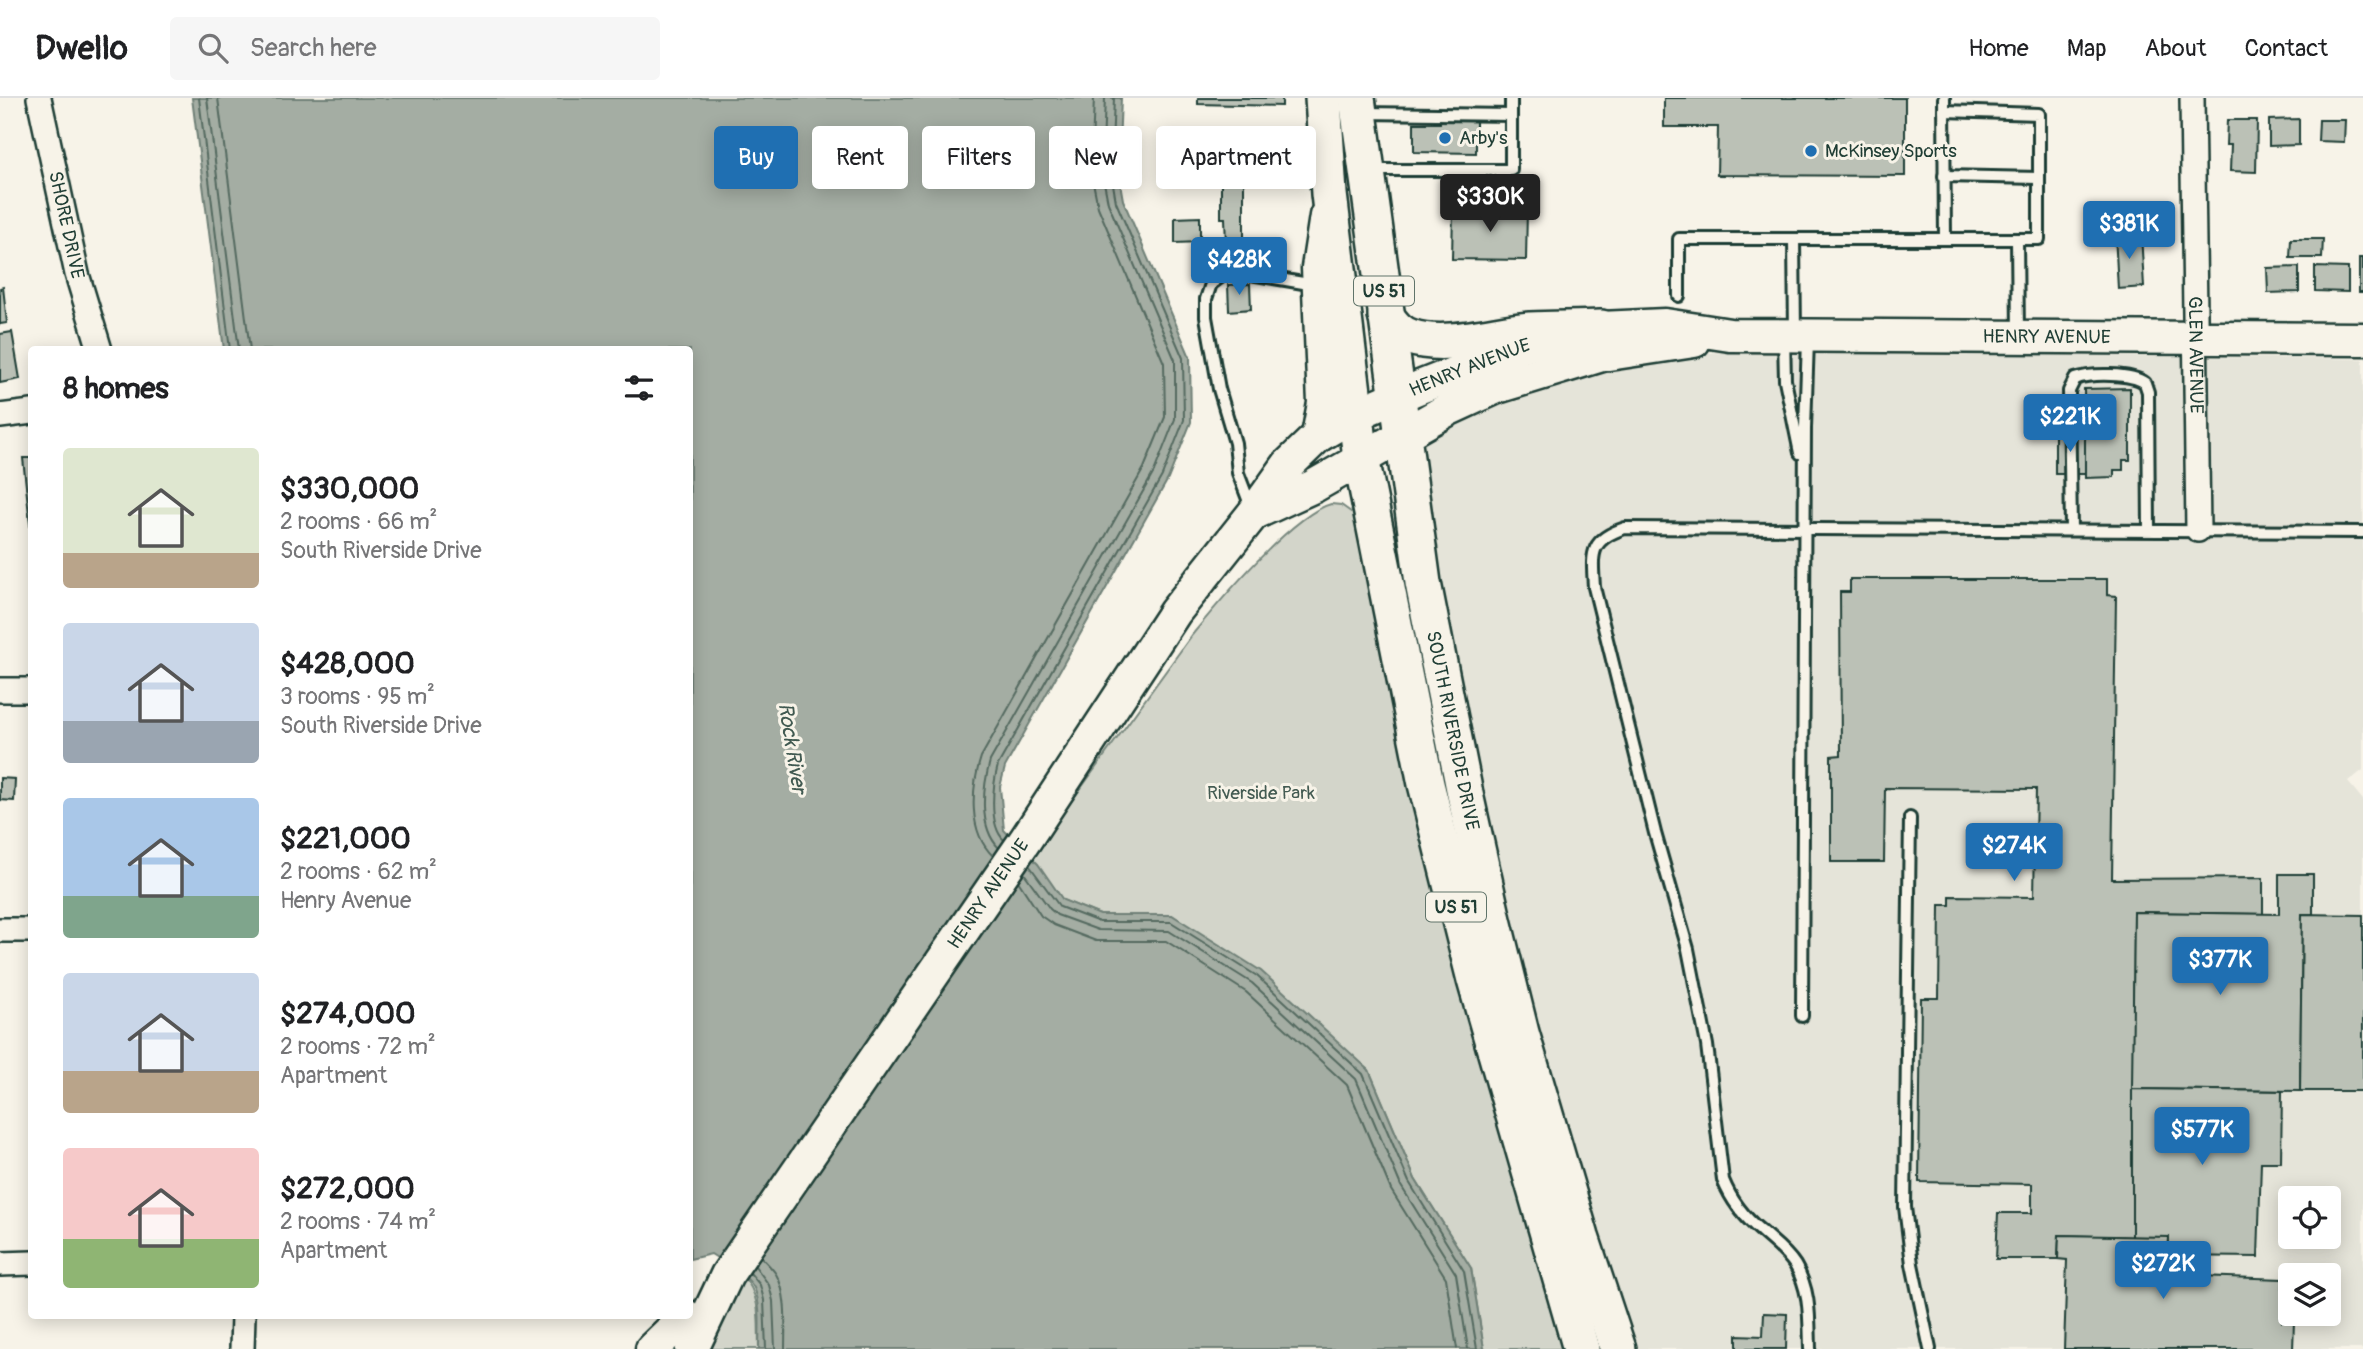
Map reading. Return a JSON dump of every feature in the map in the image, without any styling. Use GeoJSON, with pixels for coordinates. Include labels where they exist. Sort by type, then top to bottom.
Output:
{"type":"FeatureCollection","features":[{"type":"Feature","properties":{"kind":"main road","name":"SOUTH RIVERSIDE DRIVE"},"geometry":{"type":"LineString","coordinates":[[1323,98],[1329,194],[1362,458],[1407,692],[1443,861],[1581,1349]]}},
{"type":"Feature","properties":{"kind":"main road","name":"SOUTH RIVERSIDE DRIVE"},"geometry":{"type":"LineString","coordinates":[[1358,106],[1423,583],[1493,920],[1546,1120],[1618,1349]]}},
{"type":"Feature","properties":{"kind":"main road"},"geometry":{"type":"LineString","coordinates":[[1386,316],[1402,334],[1428,341],[1528,331],[1601,328]]}},
{"type":"Feature","properties":{"kind":"street","name":"SHORE DRIVE"},"geometry":{"type":"LineString","coordinates":[[39,98],[77,274],[99,346]]}},
{"type":"Feature","properties":{"kind":"street","name":"GLEN AVENUE"},"geometry":{"type":"LineString","coordinates":[[2192,98],[2199,530]]}},
{"type":"Feature","properties":{"kind":"street"},"geometry":{"type":"LineString","coordinates":[[1318,436],[1324,403],[1318,268],[1329,194]]}},
{"type":"Feature","properties":{"kind":"street","name":"HENRY AVENUE"},"geometry":{"type":"LineString","coordinates":[[727,1275],[1026,839],[1175,612],[1253,514],[1288,465],[1318,436],[1356,414],[1521,347],[1566,334],[1601,328],[1665,325],[1730,335],[2363,339]]}},
{"type":"Feature","properties":{"kind":"street","name":"HENRY AVENUE"},"geometry":{"type":"LineString","coordinates":[[1253,514],[1314,486],[1479,394],[1560,366],[1602,355],[1730,335]]}},
{"type":"Feature","properties":{"kind":"street"},"geometry":{"type":"LineString","coordinates":[[0,416],[28,412]]}},
{"type":"Feature","properties":{"kind":"street"},"geometry":{"type":"LineString","coordinates":[[0,690],[28,690]]}},
{"type":"Feature","properties":{"kind":"street"},"geometry":{"type":"LineString","coordinates":[[0,930],[28,930]]}},
{"type":"Feature","properties":{"kind":"street"},"geometry":{"type":"LineString","coordinates":[[0,1264],[28,1263]]}},
{"type":"Feature","properties":{"kind":"street"},"geometry":{"type":"LineString","coordinates":[[693,1309],[727,1275]]}},
{"type":"Feature","properties":{"kind":"street"},"geometry":{"type":"LineString","coordinates":[[692,1349],[727,1275]]}},
{"type":"Feature","properties":{"kind":"street"},"geometry":{"type":"LineString","coordinates":[[242,1349],[243,1319]]}},
{"type":"Feature","properties":{"kind":"street"},"geometry":{"type":"LineString","coordinates":[[652,1349],[682,1319]]}},
{"type":"Feature","properties":{"kind":"lane"},"geometry":{"type":"LineString","coordinates":[[1368,170],[1511,170],[1511,98]]}},
{"type":"Feature","properties":{"kind":"lane"},"geometry":{"type":"LineString","coordinates":[[1944,98],[1945,239]]}},
{"type":"Feature","properties":{"kind":"lane"},"geometry":{"type":"LineString","coordinates":[[1358,106],[1511,115]]}},
{"type":"Feature","properties":{"kind":"lane"},"geometry":{"type":"LineString","coordinates":[[1679,296],[1679,239],[2039,239],[2039,114],[1944,111]]}},
{"type":"Feature","properties":{"kind":"lane"},"geometry":{"type":"LineString","coordinates":[[1944,176],[2039,178]]}},
{"type":"Feature","properties":{"kind":"lane"},"geometry":{"type":"LineString","coordinates":[[1794,239],[1796,335],[1805,472],[1802,1016]]}},
{"type":"Feature","properties":{"kind":"lane"},"geometry":{"type":"LineString","coordinates":[[2017,239],[2018,336]]}},
{"type":"Feature","properties":{"kind":"lane"},"geometry":{"type":"LineString","coordinates":[[1253,514],[1238,473],[1235,443],[1219,389],[1206,317],[1206,299],[1211,284],[1223,275],[1238,272],[1318,285]]}},
{"type":"Feature","properties":{"kind":"lane"},"geometry":{"type":"LineString","coordinates":[[1796,335],[1785,380],[1805,472]]}},
{"type":"Feature","properties":{"kind":"lane"},"geometry":{"type":"LineString","coordinates":[[2071,530],[2069,391],[2072,382],[2080,377],[2134,377],[2145,383],[2148,391],[2149,530]]}},
{"type":"Feature","properties":{"kind":"lane"},"geometry":{"type":"LineString","coordinates":[[1810,1349],[1809,1306],[1799,1273],[1783,1250],[1758,1229],[1734,1203],[1723,1180],[1699,1001],[1594,586],[1592,561],[1595,545],[1603,538],[1625,528],[2363,532]]}},
{"type":"Feature","properties":{"kind":"lane"},"geometry":{"type":"LineString","coordinates":[[1910,818],[1905,1207],[1912,1264],[1930,1349]]}},
{"type":"Feature","properties":{"kind":"shaded area"},"geometry":{"type":"Polygon","coordinates":[[[1739,351],[2363,359],[2363,770],[2348,782],[2363,800],[2363,1349],[1629,1349],[1546,1075],[1469,751],[1419,456],[1423,445],[1452,422],[1512,395],[1657,356],[1739,351]]]}},
{"type":"Feature","properties":{"kind":"green space","name":"Riverside Park"},"geometry":{"type":"Polygon","coordinates":[[[1331,504],[1341,505],[1358,517],[1569,1349],[1484,1349],[1471,1268],[1415,1179],[1369,1070],[1172,915],[1100,915],[1062,900],[1031,857],[1204,620],[1277,541],[1315,511],[1331,504]]]}},
{"type":"Feature","properties":{"kind":"green space"},"geometry":{"type":"Polygon","coordinates":[[[743,1276],[756,1301],[759,1349],[701,1349],[743,1276]]]}},
{"type":"Feature","properties":{"kind":"water","name":"Rock River"},"geometry":{"type":"Polygon","coordinates":[[[192,98],[1121,98],[1120,126],[1049,126],[1049,189],[1121,189],[1123,200],[1190,357],[1191,422],[1168,479],[1005,767],[1000,787],[1004,830],[1038,864],[1063,900],[1100,915],[1172,915],[1261,971],[1369,1070],[1415,1179],[1471,1268],[1484,1349],[759,1349],[758,1302],[754,1288],[740,1273],[711,1254],[693,1258],[693,346],[223,346],[192,98]]]}},
{"type":"Feature","properties":{"kind":"building"},"geometry":{"type":"Polygon","coordinates":[[[1198,98],[1282,98],[1282,106],[1198,104],[1198,98]]]}},
{"type":"Feature","properties":{"kind":"building","name":"McKinsey Sports"},"geometry":{"type":"Polygon","coordinates":[[[1664,98],[1905,98],[1905,176],[1717,175],[1718,127],[1664,127],[1664,98]]]}},
{"type":"Feature","properties":{"kind":"building","name":"Arby's"},"geometry":{"type":"Polygon","coordinates":[[[1440,119],[1476,119],[1476,153],[1414,152],[1414,123],[1440,123],[1440,119]]]}},
{"type":"Feature","properties":{"kind":"building"},"geometry":{"type":"Polygon","coordinates":[[[2299,119],[2299,145],[2269,146],[2269,120],[2299,119]]]}},
{"type":"Feature","properties":{"kind":"building"},"geometry":{"type":"Polygon","coordinates":[[[2227,120],[2257,120],[2256,172],[2230,171],[2231,145],[2226,145],[2227,120]]]}},
{"type":"Feature","properties":{"kind":"building"},"geometry":{"type":"Polygon","coordinates":[[[2319,120],[2345,120],[2344,142],[2318,141],[2319,120]]]}},
{"type":"Feature","properties":{"kind":"building"},"geometry":{"type":"Polygon","coordinates":[[[1221,189],[1244,189],[1244,244],[1226,244],[1225,218],[1221,218],[1221,189]]]}},
{"type":"Feature","properties":{"kind":"building"},"geometry":{"type":"Polygon","coordinates":[[[1453,208],[1527,209],[1526,260],[1452,259],[1453,208]]]}},
{"type":"Feature","properties":{"kind":"building"},"geometry":{"type":"Polygon","coordinates":[[[1200,217],[1200,242],[1175,243],[1175,218],[1200,217]]]}},
{"type":"Feature","properties":{"kind":"building"},"geometry":{"type":"Polygon","coordinates":[[[2141,233],[2144,287],[2118,289],[2115,234],[2141,233]]]}},
{"type":"Feature","properties":{"kind":"building"},"geometry":{"type":"Polygon","coordinates":[[[2291,239],[2323,239],[2322,258],[2290,258],[2291,239]]]}},
{"type":"Feature","properties":{"kind":"building"},"geometry":{"type":"Polygon","coordinates":[[[2359,258],[2363,258],[2363,292],[2359,292],[2359,258]]]}},
{"type":"Feature","properties":{"kind":"building"},"geometry":{"type":"Polygon","coordinates":[[[2299,267],[2299,292],[2268,293],[2267,268],[2299,267]]]}},
{"type":"Feature","properties":{"kind":"building"},"geometry":{"type":"Polygon","coordinates":[[[2315,267],[2348,268],[2348,292],[2315,291],[2315,267]]]}},
{"type":"Feature","properties":{"kind":"building"},"geometry":{"type":"Polygon","coordinates":[[[1250,284],[1251,309],[1229,311],[1228,285],[1250,284]]]}},
{"type":"Feature","properties":{"kind":"building"},"geometry":{"type":"Polygon","coordinates":[[[3,287],[7,323],[0,324],[0,288],[3,287]]]}},
{"type":"Feature","properties":{"kind":"building"},"geometry":{"type":"Polygon","coordinates":[[[12,332],[20,379],[0,383],[0,334],[12,332]]]}},
{"type":"Feature","properties":{"kind":"building"},"geometry":{"type":"Polygon","coordinates":[[[2130,388],[2130,460],[2123,460],[2123,470],[2114,470],[2114,477],[2085,478],[2084,389],[2130,388]]]}},
{"type":"Feature","properties":{"kind":"building"},"geometry":{"type":"Polygon","coordinates":[[[2055,433],[2085,433],[2085,474],[2055,474],[2055,433]]]}},
{"type":"Feature","properties":{"kind":"building"},"geometry":{"type":"Polygon","coordinates":[[[23,458],[28,458],[28,505],[23,458]]]}},
{"type":"Feature","properties":{"kind":"building"},"geometry":{"type":"Polygon","coordinates":[[[1850,579],[2107,579],[2107,595],[2116,596],[2112,879],[2263,878],[2263,914],[2134,912],[2132,1237],[2059,1235],[2058,1259],[1996,1259],[1998,1213],[2032,1213],[2032,1184],[1919,1182],[1921,998],[1939,998],[1940,905],[1950,905],[1950,896],[2034,897],[2036,789],[1885,788],[1884,862],[1831,862],[1831,756],[1841,755],[1840,592],[1850,592],[1850,579]]]}},
{"type":"Feature","properties":{"kind":"building"},"geometry":{"type":"Polygon","coordinates":[[[0,778],[15,779],[14,801],[0,800],[0,778]]]}},
{"type":"Feature","properties":{"kind":"building"},"geometry":{"type":"Polygon","coordinates":[[[2279,874],[2313,874],[2313,914],[2302,914],[2300,1091],[2132,1089],[2134,912],[2279,914],[2279,874]]]}},
{"type":"Feature","properties":{"kind":"building"},"geometry":{"type":"Polygon","coordinates":[[[2302,914],[2363,915],[2363,1091],[2300,1091],[2302,914]]]}},
{"type":"Feature","properties":{"kind":"building"},"geometry":{"type":"Polygon","coordinates":[[[2132,1089],[2282,1091],[2281,1162],[2261,1162],[2258,1257],[2168,1256],[2169,1237],[2132,1237],[2132,1089]]]}},
{"type":"Feature","properties":{"kind":"building"},"geometry":{"type":"Polygon","coordinates":[[[2059,1235],[2169,1237],[2168,1256],[2173,1256],[2172,1275],[2278,1279],[2278,1326],[2294,1326],[2293,1349],[2064,1349],[2067,1260],[2058,1259],[2059,1235]]]}},
{"type":"Feature","properties":{"kind":"building"},"geometry":{"type":"Polygon","coordinates":[[[1764,1313],[1787,1314],[1786,1349],[1737,1349],[1737,1335],[1763,1336],[1764,1313]]]}},
{"type":"Feature","properties":{"kind":"place","name":"Arby's"},"geometry":{"type":"Point","coordinates":[1445,138]}},
{"type":"Feature","properties":{"kind":"place","name":"McKinsey Sports"},"geometry":{"type":"Point","coordinates":[1811,151]}}]}
